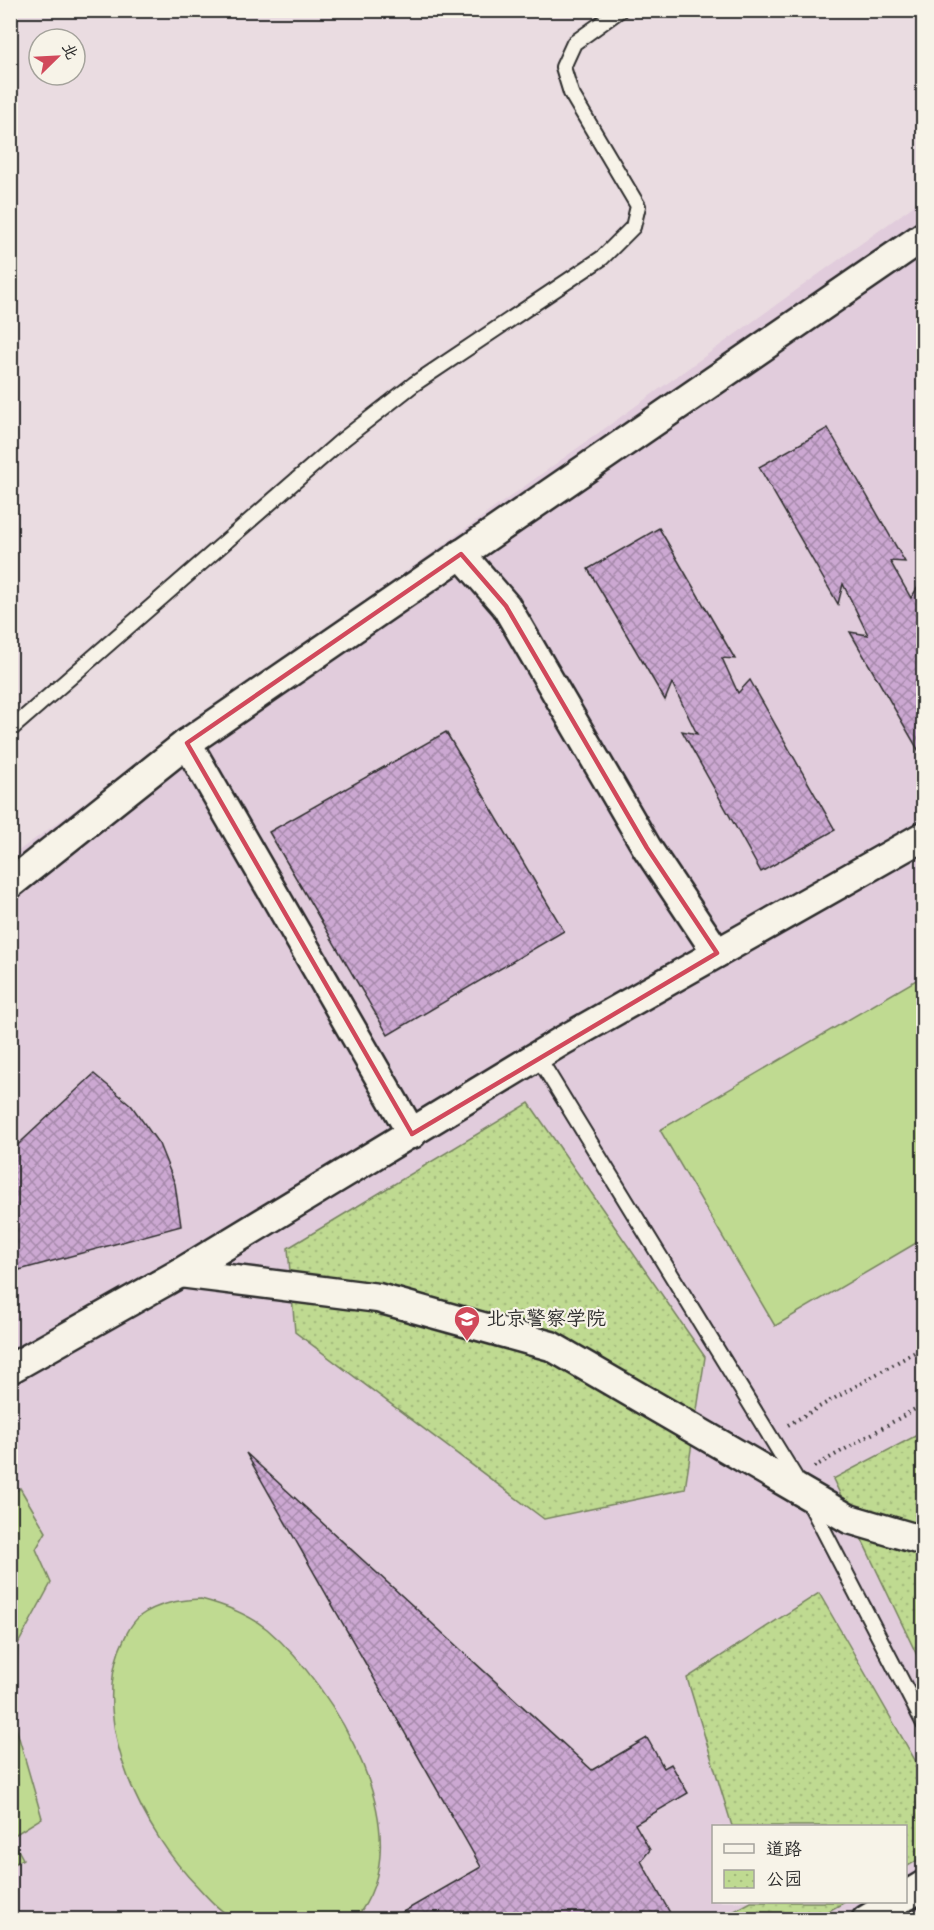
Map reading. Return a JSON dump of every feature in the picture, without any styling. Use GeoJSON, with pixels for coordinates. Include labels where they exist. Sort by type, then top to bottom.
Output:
{"type":"FeatureCollection","features":[{"type":"Feature","properties":{"kind":"street"},"geometry":{"type":"LineString","coordinates":[[10,884],[187,743],[924,236]]}},
{"type":"Feature","properties":{"kind":"street"},"geometry":{"type":"LineString","coordinates":[[461,554],[506,606],[647,848],[717,953]]}},
{"type":"Feature","properties":{"kind":"street"},"geometry":{"type":"LineString","coordinates":[[187,743],[412,1134]]}},
{"type":"Feature","properties":{"kind":"street"},"geometry":{"type":"LineString","coordinates":[[10,1368],[180,1273],[538,1057],[924,836]]}},
{"type":"Feature","properties":{"kind":"street"},"geometry":{"type":"LineString","coordinates":[[180,1273],[378,1298],[551,1346],[800,1485],[849,1519],[924,1541]]}},
{"type":"Feature","properties":{"kind":"street"},"geometry":{"type":"LineString","coordinates":[[907,1895],[924,1885]]}},
{"type":"Feature","properties":{"kind":"street"},"geometry":{"type":"LineString","coordinates":[[866,1920],[894,1903]]}},
{"type":"Feature","properties":{"kind":"lane"},"geometry":{"type":"LineString","coordinates":[[10,730],[341,441],[414,384],[602,258],[633,227],[639,206],[571,93],[563,67],[574,43],[620,10]]}},
{"type":"Feature","properties":{"kind":"lane"},"geometry":{"type":"LineString","coordinates":[[538,1057],[800,1485],[924,1724]]}},
{"type":"Feature","properties":{"kind":"path"},"geometry":{"type":"LineString","coordinates":[[769,1436],[924,1347]]}},
{"type":"Feature","properties":{"kind":"path"},"geometry":{"type":"LineString","coordinates":[[800,1485],[924,1404]]}},
{"type":"Feature","properties":{"kind":"highlighted area"},"geometry":{"type":"Polygon","coordinates":[[[461,554],[506,606],[647,848],[717,953],[412,1134],[187,743],[461,554]]]}},
{"type":"Feature","properties":{"kind":"shaded area","name":"北京警察学院"},"geometry":{"type":"Polygon","coordinates":[[[923,199],[923,1919],[11,1919],[10,857],[923,199]]]}},
{"type":"Feature","properties":{"kind":"green space"},"geometry":{"type":"Polygon","coordinates":[[[923,976],[923,1239],[775,1326],[660,1130],[923,976]]]}},
{"type":"Feature","properties":{"kind":"green space"},"geometry":{"type":"Polygon","coordinates":[[[529,1103],[705,1357],[685,1489],[544,1519],[295,1332],[288,1248],[529,1103]]]}},
{"type":"Feature","properties":{"kind":"green space"},"geometry":{"type":"Polygon","coordinates":[[[923,1432],[923,1668],[833,1479],[923,1432]]]}},
{"type":"Feature","properties":{"kind":"green space"},"geometry":{"type":"Polygon","coordinates":[[[20,1488],[46,1532],[36,1549],[51,1583],[18,1644],[15,1724],[42,1818],[11,1837],[23,1859],[11,1866],[10,1497],[20,1488]]]}},
{"type":"Feature","properties":{"kind":"green space"},"geometry":{"type":"Polygon","coordinates":[[[819,1593],[923,1774],[923,1857],[907,1866],[907,1825],[732,1825],[687,1678],[819,1593]]]}},
{"type":"Feature","properties":{"kind":"green space"},"geometry":{"type":"Polygon","coordinates":[[[201,1599],[244,1614],[267,1629],[293,1655],[319,1687],[343,1724],[363,1765],[376,1806],[380,1847],[374,1885],[355,1919],[248,1921],[231,1917],[220,1910],[178,1865],[142,1809],[128,1778],[118,1745],[112,1713],[112,1681],[119,1651],[133,1623],[140,1616],[169,1603],[201,1599]]]}},
{"type":"Feature","properties":{"kind":"green space"},"geometry":{"type":"Polygon","coordinates":[[[749,1903],[843,1903],[814,1919],[720,1919],[749,1903]]]}},
{"type":"Feature","properties":{"kind":"building"},"geometry":{"type":"Polygon","coordinates":[[[828,428],[905,562],[890,561],[911,598],[918,587],[924,597],[924,760],[850,632],[868,635],[843,584],[838,604],[759,467],[828,428]]]}},
{"type":"Feature","properties":{"kind":"building"},"geometry":{"type":"Polygon","coordinates":[[[659,528],[735,659],[722,658],[738,693],[750,680],[835,830],[761,872],[682,731],[697,734],[672,683],[665,700],[588,569],[659,528]]]}},
{"type":"Feature","properties":{"kind":"building"},"geometry":{"type":"Polygon","coordinates":[[[446,732],[564,931],[388,1035],[269,832],[446,732]]]}},
{"type":"Feature","properties":{"kind":"building"},"geometry":{"type":"Polygon","coordinates":[[[94,1074],[131,1105],[159,1144],[175,1184],[181,1226],[12,1272],[10,1152],[94,1074]]]}},
{"type":"Feature","properties":{"kind":"building"},"geometry":{"type":"Polygon","coordinates":[[[246,1453],[592,1770],[647,1738],[664,1768],[671,1764],[688,1793],[635,1824],[650,1850],[641,1861],[674,1920],[389,1920],[481,1867],[246,1453]]]}},
{"type":"Feature","properties":{"kind":"place","name":"北京警察学院"},"geometry":{"type":"Point","coordinates":[467,1342]}}]}
